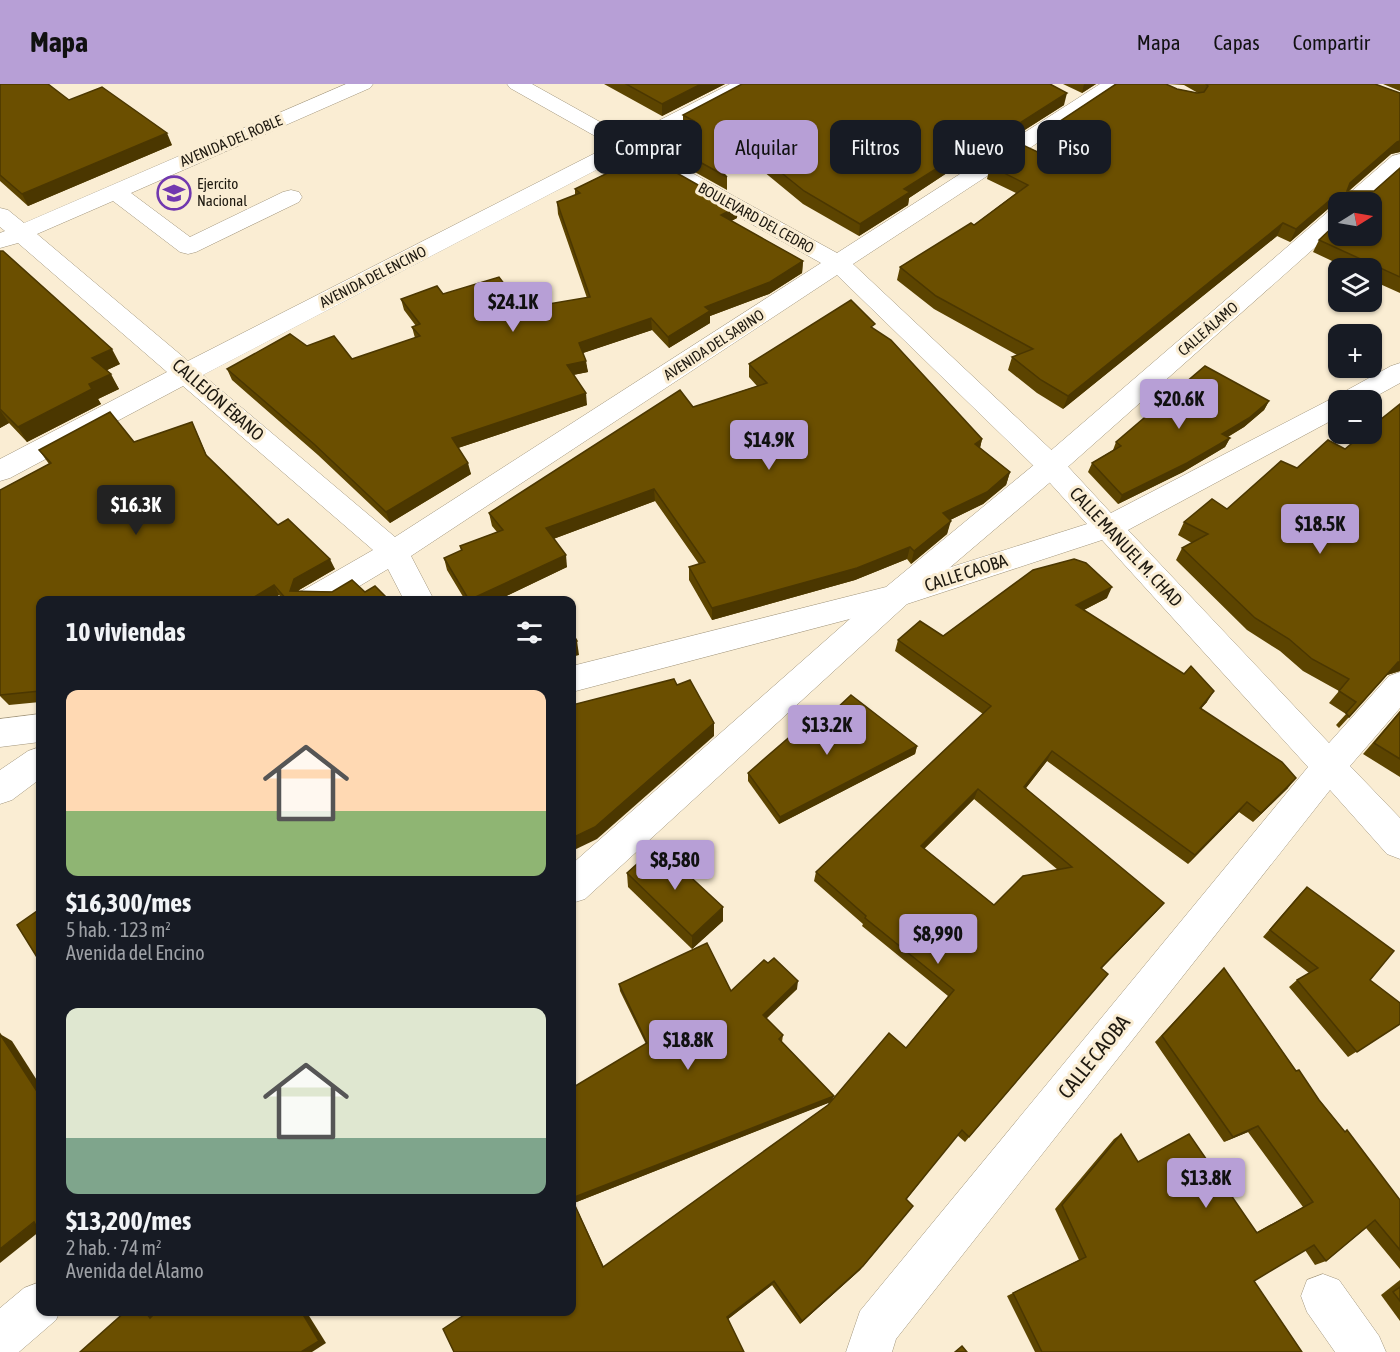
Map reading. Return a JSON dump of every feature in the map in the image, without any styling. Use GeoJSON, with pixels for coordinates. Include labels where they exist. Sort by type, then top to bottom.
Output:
{"type":"FeatureCollection","features":[{"type":"Feature","properties":{"kind":"street","name":"AVENIDA DEL ROBLE"},"geometry":{"type":"LineString","coordinates":[[10,238],[363,84]]}},
{"type":"Feature","properties":{"kind":"street","name":"BOULEVARD DEL CEDRO"},"geometry":{"type":"LineString","coordinates":[[517,84],[594,127]]}},
{"type":"Feature","properties":{"kind":"street","name":"AVENIDA DEL ENCINO"},"geometry":{"type":"LineString","coordinates":[[677,120],[746,84]]}},
{"type":"Feature","properties":{"kind":"street","name":"AVENIDA DEL SABINO"},"geometry":{"type":"LineString","coordinates":[[317,596],[394,552],[839,264],[1028,151],[1073,99],[1114,84]]}},
{"type":"Feature","properties":{"kind":"street"},"geometry":{"type":"LineString","coordinates":[[1364,192],[1400,161]]}},
{"type":"Feature","properties":{"kind":"street","name":"AVENIDA DEL ENCINO"},"geometry":{"type":"LineString","coordinates":[[0,471],[594,163]]}},
{"type":"Feature","properties":{"kind":"street","name":"BOULEVARD DEL CEDRO"},"geometry":{"type":"LineString","coordinates":[[678,174],[839,264]]}},
{"type":"Feature","properties":{"kind":"street"},"geometry":{"type":"LineString","coordinates":[[115,192],[188,247],[291,197]]}},
{"type":"Feature","properties":{"kind":"street","name":"CALLEJÓN ÉBANO"},"geometry":{"type":"LineString","coordinates":[[0,215],[10,238],[186,373],[394,552],[417,596]]}},
{"type":"Feature","properties":{"kind":"street","name":"CALLE ÁLAMO"},"geometry":{"type":"LineString","coordinates":[[576,883],[896,596],[1051,466],[1328,224]]}},
{"type":"Feature","properties":{"kind":"street","name":"CALLE MANUEL M. CHAD"},"geometry":{"type":"LineString","coordinates":[[839,264],[1051,466],[1400,843]]}},
{"type":"Feature","properties":{"kind":"street"},"geometry":{"type":"LineString","coordinates":[[1367,390],[1400,372]]}},
{"type":"Feature","properties":{"kind":"street","name":"CALLE CAOBA"},"geometry":{"type":"LineString","coordinates":[[576,678],[896,596],[1107,528],[1328,411]]}},
{"type":"Feature","properties":{"kind":"street","name":"CALLE CAOBA"},"geometry":{"type":"LineString","coordinates":[[869,1352],[876,1327],[1328,767],[1400,686]]}},
{"type":"Feature","properties":{"kind":"street"},"geometry":{"type":"LineString","coordinates":[[0,733],[36,728]]}},
{"type":"Feature","properties":{"kind":"street"},"geometry":{"type":"LineString","coordinates":[[0,789],[36,764]]}},
{"type":"Feature","properties":{"kind":"street"},"geometry":{"type":"LineString","coordinates":[[1323,1296],[1363,1352]]}},
{"type":"Feature","properties":{"kind":"street"},"geometry":{"type":"LineString","coordinates":[[0,1338],[36,1307]]}},
{"type":"Feature","properties":{"kind":"building"},"geometry":{"type":"Polygon","coordinates":[[[0,84],[48,84],[69,100],[102,87],[167,133],[22,194],[0,175],[0,84]]]}},
{"type":"Feature","properties":{"kind":"building"},"geometry":{"type":"Polygon","coordinates":[[[626,84],[701,84],[662,104],[626,84]]]}},
{"type":"Feature","properties":{"kind":"building"},"geometry":{"type":"Polygon","coordinates":[[[742,84],[1050,84],[1067,93],[1025,120],[933,120],[933,171],[904,189],[910,192],[860,224],[804,191],[783,174],[818,174],[818,120],[714,120],[714,170],[702,163],[702,120],[692,120],[683,115],[742,84]]]}},
{"type":"Feature","properties":{"kind":"building"},"geometry":{"type":"Polygon","coordinates":[[[1116,84],[1166,84],[1197,93],[1204,92],[1208,86],[1206,84],[1375,84],[1400,93],[1400,141],[1350,183],[1347,191],[1374,191],[1400,168],[1400,277],[1382,269],[1382,258],[1358,258],[1332,246],[1382,246],[1382,192],[1328,192],[1328,202],[1296,229],[1283,223],[1068,396],[1041,380],[1012,357],[1033,349],[936,296],[900,267],[971,223],[974,225],[1028,185],[1006,174],[1025,174],[1025,146],[1037,152],[1037,174],[1111,174],[1111,120],[1062,120],[1116,84]]]}},
{"type":"Feature","properties":{"kind":"building"},"geometry":{"type":"Polygon","coordinates":[[[606,174],[679,174],[737,207],[721,215],[803,261],[770,282],[705,307],[710,311],[668,337],[651,318],[579,343],[586,361],[567,365],[586,393],[452,438],[468,463],[386,512],[314,444],[227,369],[290,334],[307,346],[334,336],[352,359],[420,336],[412,327],[420,324],[401,299],[437,286],[443,294],[499,277],[525,308],[590,297],[557,202],[580,193],[575,189],[606,174]]]}},
{"type":"Feature","properties":{"kind":"building"},"geometry":{"type":"Polygon","coordinates":[[[1328,231],[1328,244],[1319,240],[1328,231]]]}},
{"type":"Feature","properties":{"kind":"building"},"geometry":{"type":"Polygon","coordinates":[[[0,251],[3,251],[112,349],[92,358],[111,374],[89,384],[92,389],[18,427],[0,409],[0,251]]]}},
{"type":"Feature","properties":{"kind":"building"},"geometry":{"type":"Polygon","coordinates":[[[851,300],[875,324],[871,327],[891,340],[982,439],[975,444],[1010,472],[987,492],[943,513],[951,521],[914,551],[910,547],[857,568],[712,608],[689,567],[705,562],[654,489],[546,528],[566,555],[478,596],[467,596],[444,558],[462,550],[460,546],[503,530],[489,513],[680,390],[693,407],[767,383],[749,364],[851,300]]]}},
{"type":"Feature","properties":{"kind":"building"},"geometry":{"type":"Polygon","coordinates":[[[1205,366],[1269,401],[1249,418],[1222,434],[1230,438],[1187,463],[1122,495],[1092,463],[1121,446],[1116,442],[1205,366]]]}},
{"type":"Feature","properties":{"kind":"building"},"geometry":{"type":"Polygon","coordinates":[[[1400,404],[1400,662],[1349,717],[1346,713],[1356,702],[1339,691],[1349,679],[1312,659],[1289,639],[1255,618],[1182,548],[1208,534],[1184,522],[1212,499],[1227,509],[1281,461],[1297,468],[1328,440],[1328,444],[1336,444],[1345,449],[1351,444],[1382,444],[1382,418],[1400,404]]]}},
{"type":"Feature","properties":{"kind":"building"},"geometry":{"type":"Polygon","coordinates":[[[110,412],[134,442],[192,422],[206,455],[278,525],[288,519],[330,559],[294,579],[290,591],[332,592],[352,580],[365,592],[375,586],[385,596],[284,596],[274,585],[256,596],[36,596],[36,691],[0,695],[0,490],[51,463],[39,450],[110,412]]]}},
{"type":"Feature","properties":{"kind":"building"},"geometry":{"type":"Polygon","coordinates":[[[1074,559],[1086,563],[1112,587],[1076,605],[1184,674],[1191,666],[1214,691],[1200,708],[1282,762],[1296,778],[1261,813],[1247,802],[1195,855],[1052,751],[1024,787],[1164,903],[1101,968],[1108,974],[969,1137],[962,1130],[906,1199],[913,1206],[863,1266],[802,1321],[774,1281],[727,1317],[744,1352],[454,1352],[443,1329],[462,1316],[576,1316],[576,1208],[603,1267],[828,1105],[889,1033],[906,1048],[954,990],[865,918],[866,916],[816,872],[991,706],[898,640],[920,621],[943,636],[1033,570],[1074,559]],[[978,789],[921,846],[994,905],[1023,876],[1072,867],[978,789]]]}},
{"type":"Feature","properties":{"kind":"building"},"geometry":{"type":"Polygon","coordinates":[[[674,679],[677,685],[690,680],[714,723],[595,827],[576,836],[576,704],[674,679]]]}},
{"type":"Feature","properties":{"kind":"building"},"geometry":{"type":"Polygon","coordinates":[[[851,695],[917,746],[780,817],[748,773],[801,727],[815,729],[851,695]]]}},
{"type":"Feature","properties":{"kind":"building"},"geometry":{"type":"Polygon","coordinates":[[[1400,712],[1400,759],[1374,743],[1400,712]]]}},
{"type":"Feature","properties":{"kind":"building"},"geometry":{"type":"Polygon","coordinates":[[[657,846],[723,907],[692,936],[627,873],[657,846]]]}},
{"type":"Feature","properties":{"kind":"building"},"geometry":{"type":"Polygon","coordinates":[[[1307,887],[1394,951],[1370,980],[1400,1003],[1400,1024],[1357,1052],[1297,980],[1318,968],[1270,930],[1307,887]]]}},
{"type":"Feature","properties":{"kind":"building"},"geometry":{"type":"Polygon","coordinates":[[[36,912],[36,956],[17,925],[36,912]]]}},
{"type":"Feature","properties":{"kind":"building"},"geometry":{"type":"Polygon","coordinates":[[[707,943],[731,991],[764,960],[768,963],[774,958],[798,981],[763,1015],[783,1035],[779,1039],[834,1096],[576,1196],[576,1086],[647,1043],[619,984],[707,943]]]}},
{"type":"Feature","properties":{"kind":"building"},"geometry":{"type":"Polygon","coordinates":[[[1224,968],[1296,1071],[1299,1070],[1319,1100],[1345,1132],[1347,1130],[1400,1200],[1400,1250],[1375,1220],[1326,1261],[1314,1245],[1254,1281],[1302,1352],[1042,1352],[1013,1293],[1086,1257],[1062,1205],[1121,1134],[1138,1162],[1189,1134],[1257,1233],[1313,1202],[1258,1126],[1233,1137],[1162,1036],[1224,968]]]}},
{"type":"Feature","properties":{"kind":"building"},"geometry":{"type":"Polygon","coordinates":[[[0,1034],[36,1090],[36,1226],[34,1222],[0,1249],[0,1034]]]}},
{"type":"Feature","properties":{"kind":"building"},"geometry":{"type":"Polygon","coordinates":[[[1400,1287],[1400,1301],[1393,1292],[1400,1287]]]}},
{"type":"Feature","properties":{"kind":"building"},"geometry":{"type":"Polygon","coordinates":[[[120,1316],[149,1316],[150,1318],[152,1316],[304,1316],[319,1341],[301,1352],[80,1352],[120,1316]]]}},
{"type":"Feature","properties":{"kind":"building"},"geometry":{"type":"Polygon","coordinates":[[[962,1346],[967,1352],[955,1352],[962,1346]]]}},
{"type":"Feature","properties":{"kind":"place","name":"Ejercito Nacional"},"geometry":{"type":"Point","coordinates":[174,193]}}]}
